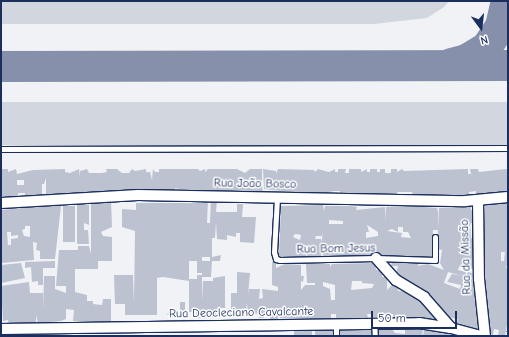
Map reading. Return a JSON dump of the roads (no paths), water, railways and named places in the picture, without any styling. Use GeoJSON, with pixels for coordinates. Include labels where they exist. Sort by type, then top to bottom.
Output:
{"type":"FeatureCollection","features":[{"type":"Feature","properties":{"kind":"street","name":"Rua João Bosco"},"geometry":{"type":"LineString","coordinates":[[1,203],[131,195],[478,200],[508,197]]}},
{"type":"Feature","properties":{"kind":"street","name":"Rua da Missão"},"geometry":{"type":"LineString","coordinates":[[478,200],[479,271],[485,336]]}},
{"type":"Feature","properties":{"kind":"street"},"geometry":{"type":"LineString","coordinates":[[376,258],[396,280],[424,297],[451,328]]}},
{"type":"Feature","properties":{"kind":"street","name":"Rua Deocleciano Cavalcante"},"geometry":{"type":"LineString","coordinates":[[1,329],[419,323],[451,328],[480,336]]}},
{"type":"Feature","properties":{"kind":"lane"},"geometry":{"type":"LineString","coordinates":[[1,149],[508,148]]}},
{"type":"Feature","properties":{"kind":"lane","name":"Rua Bom Jesus"},"geometry":{"type":"LineString","coordinates":[[278,198],[274,252],[276,259],[376,258],[435,260],[435,237]]}},
{"type":"Feature","properties":{"kind":"lane"},"geometry":{"type":"LineString","coordinates":[[374,323],[375,336]]}},
{"type":"Feature","properties":{"kind":"lane"},"geometry":{"type":"LineString","coordinates":[[336,324],[336,336]]}}]}
